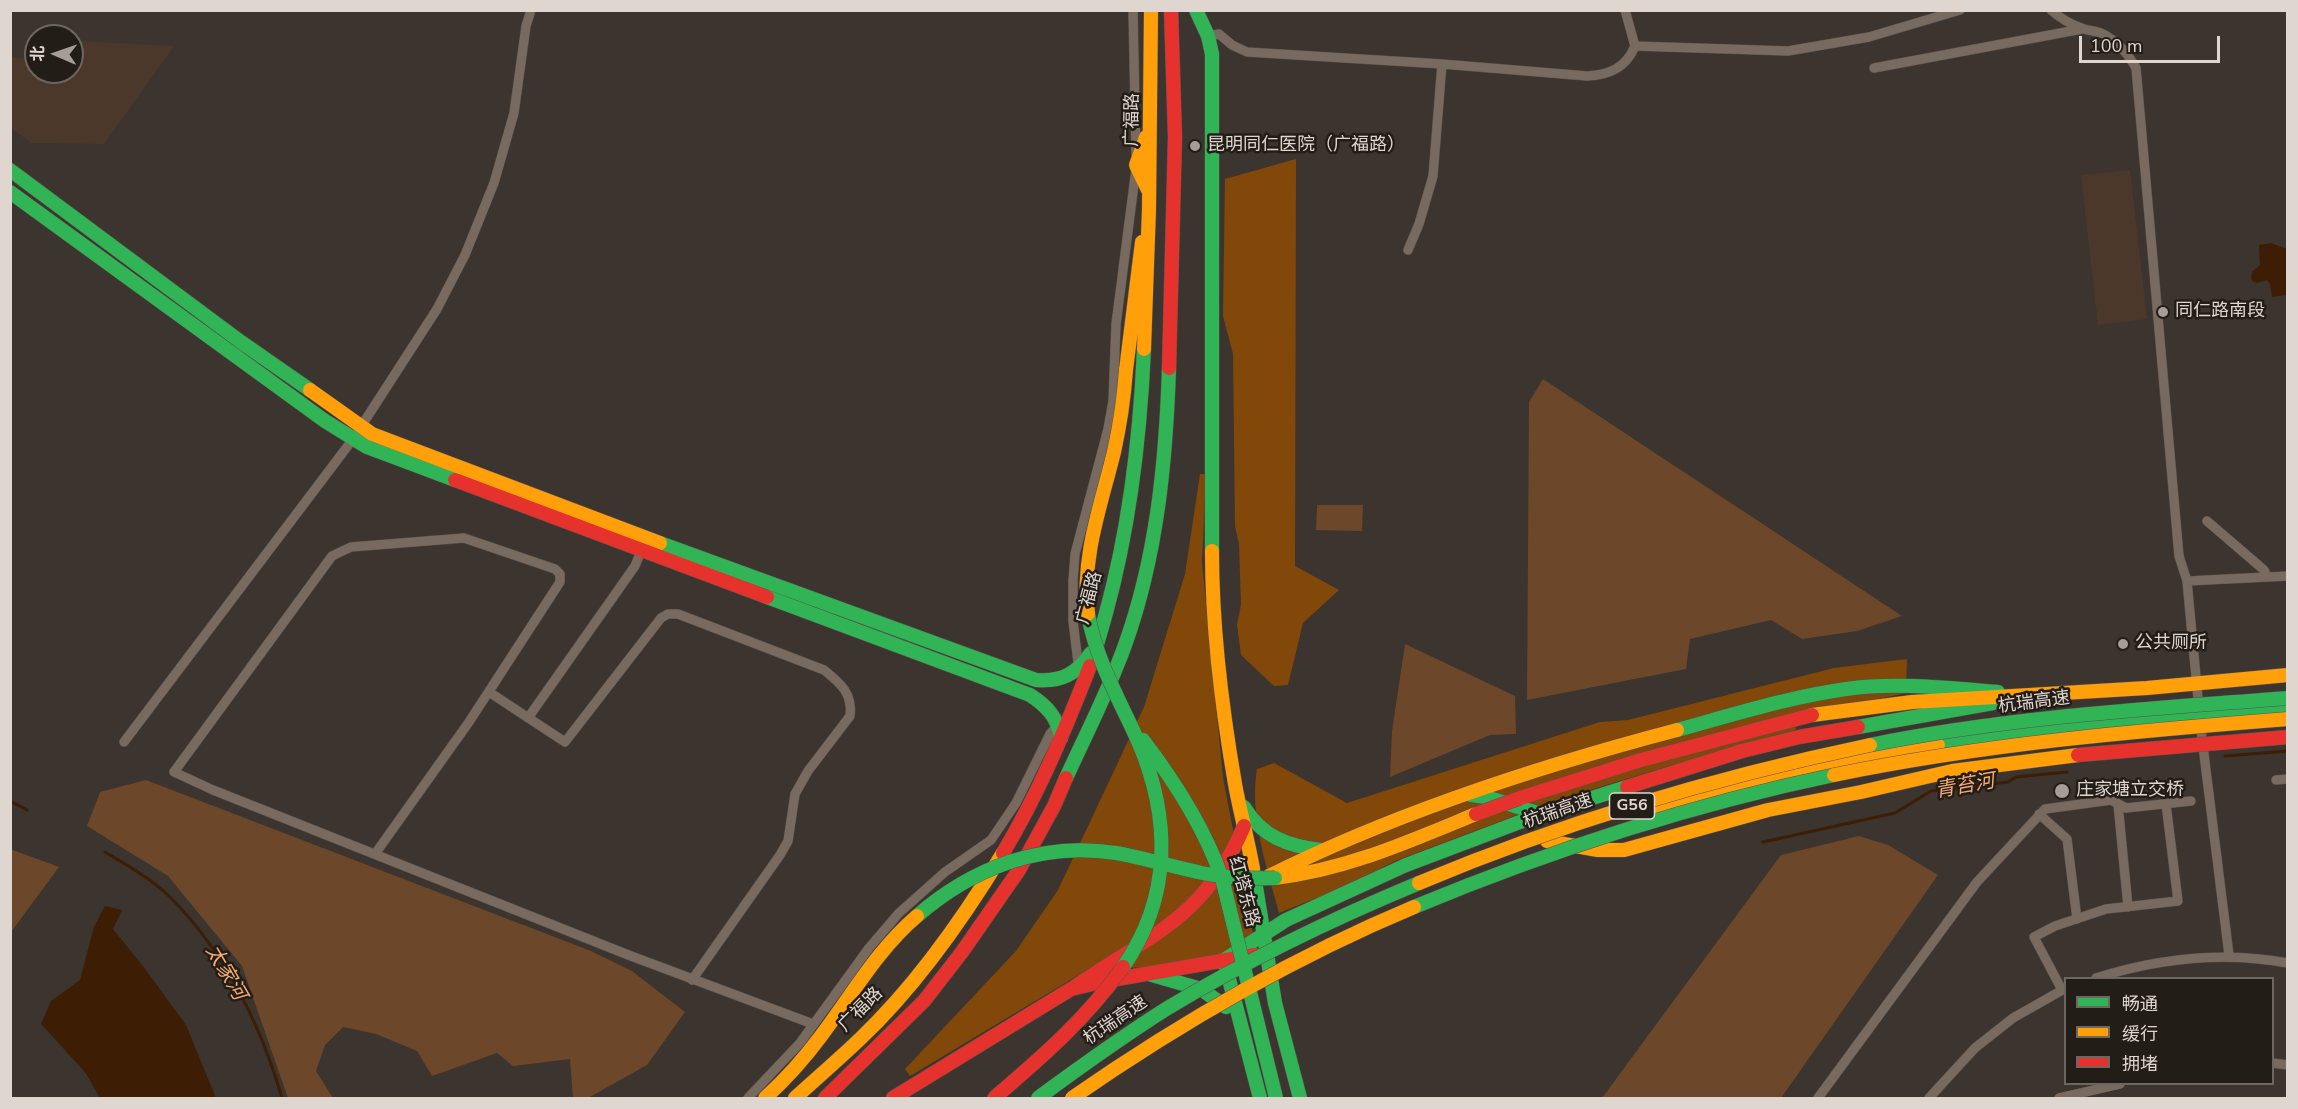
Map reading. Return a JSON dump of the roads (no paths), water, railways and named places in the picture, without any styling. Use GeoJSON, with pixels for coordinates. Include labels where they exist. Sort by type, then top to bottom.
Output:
{"type":"FeatureCollection","features":[{"type":"Feature","properties":{"kind":"main road","name":"广福路"},"geometry":{"type":"LineString","coordinates":[[795,1098],[828,1070],[908,989],[944,942],[1000,861],[1034,800],[1075,704],[1095,647],[1114,587],[1134,484],[1144,357],[1151,123],[1151,10]]}},
{"type":"Feature","properties":{"kind":"main road"},"geometry":{"type":"LineString","coordinates":[[825,1098],[924,1001],[962,952],[1018,870],[1054,806],[1125,646],[1143,583],[1162,488],[1167,431],[1175,137],[1171,10]]}},
{"type":"Feature","properties":{"kind":"main road","name":"红塔东路"},"geometry":{"type":"LineString","coordinates":[[1196,10],[1208,36],[1212,54],[1212,583],[1223,696],[1238,795],[1275,1003],[1300,1098]]}},
{"type":"Feature","properties":{"kind":"main road"},"geometry":{"type":"LineString","coordinates":[[994,1098],[1055,1046],[1099,1001],[1133,956],[1150,918],[1161,872],[1161,820],[1150,770],[1095,648],[1089,616],[1087,582],[1090,540],[1117,439],[1149,192],[1136,165],[1151,123]]}},
{"type":"Feature","properties":{"kind":"main road"},"geometry":{"type":"LineString","coordinates":[[10,170],[360,426],[402,447],[644,544]]}},
{"type":"Feature","properties":{"kind":"main road"},"geometry":{"type":"LineString","coordinates":[[10,192],[352,439],[383,455],[714,569],[918,636],[1036,680],[1058,680],[1070,677],[1080,668],[1095,647]]}},
{"type":"Feature","properties":{"kind":"main road"},"geometry":{"type":"LineString","coordinates":[[134,282],[144,269]]}},
{"type":"Feature","properties":{"kind":"main road"},"geometry":{"type":"LineString","coordinates":[[714,569],[913,651],[1030,694],[1044,704],[1059,724],[1061,738]]}},
{"type":"Feature","properties":{"kind":"main road"},"geometry":{"type":"LineString","coordinates":[[913,651],[918,636]]}},
{"type":"Feature","properties":{"kind":"main road"},"geometry":{"type":"LineString","coordinates":[[765,1098],[814,1047],[866,973],[900,931],[945,891],[987,868],[1029,855],[1088,850],[1127,855],[1210,874],[1248,878],[1304,875],[1332,869],[1520,798],[1641,760],[1811,715],[1912,702],[2036,695],[2288,675]]}},
{"type":"Feature","properties":{"kind":"main road"},"geometry":{"type":"LineString","coordinates":[[1255,883],[1321,850],[1466,794],[1662,734],[1771,705],[1846,689],[1894,686],[2036,695]]}},
{"type":"Feature","properties":{"kind":"main road"},"geometry":{"type":"LineString","coordinates":[[1224,960],[1286,920],[1406,865],[1541,814],[1742,751],[1799,737],[2036,695]]}},
{"type":"Feature","properties":{"kind":"main road","name":"杭瑞高速"},"geometry":{"type":"LineString","coordinates":[[1038,1098],[1155,1016],[1210,982],[1286,942],[1352,910],[1436,876],[1612,812],[1755,772],[1919,737],[2070,716],[2288,698]]}},
{"type":"Feature","properties":{"kind":"main road"},"geometry":{"type":"LineString","coordinates":[[1071,990],[1106,981],[1267,953],[1296,943],[1393,899],[1547,841],[1723,789],[1905,750],[2017,733],[2288,708]]}},
{"type":"Feature","properties":{"kind":"main road","name":"红塔东路"},"geometry":{"type":"LineString","coordinates":[[1126,716],[1183,793],[1212,849],[1222,878],[1276,1098]]}},
{"type":"Feature","properties":{"kind":"main road","name":"G56"},"geometry":{"type":"LineString","coordinates":[[1072,1098],[1113,1068],[1190,1018],[1313,952],[1395,915],[1489,877],[1619,832],[1781,787],[1923,758],[2062,738],[2288,719]]}},
{"type":"Feature","properties":{"kind":"main road"},"geometry":{"type":"LineString","coordinates":[[1547,841],[1598,850],[1624,850],[1768,810],[1952,771],[2078,755],[2288,737]]}},
{"type":"Feature","properties":{"kind":"main road"},"geometry":{"type":"LineString","coordinates":[[1466,794],[1486,797],[1541,814]]}},
{"type":"Feature","properties":{"kind":"main road"},"geometry":{"type":"LineString","coordinates":[[1238,795],[1250,819],[1261,831],[1277,841],[1300,848],[1321,850]]}},
{"type":"Feature","properties":{"kind":"main road"},"geometry":{"type":"LineString","coordinates":[[893,1098],[1071,990],[1099,969],[1152,939],[1191,909],[1232,853],[1244,825]]}},
{"type":"Feature","properties":{"kind":"main road"},"geometry":{"type":"LineString","coordinates":[[1224,960],[1260,1098]]}},
{"type":"Feature","properties":{"kind":"main road"},"geometry":{"type":"LineString","coordinates":[[1150,975],[1183,981],[1203,989],[1230,1010],[1243,1030]]}},
{"type":"Feature","properties":{"kind":"street"},"geometry":{"type":"LineString","coordinates":[[523,10],[526,27]]}},
{"type":"Feature","properties":{"kind":"street"},"geometry":{"type":"LineString","coordinates":[[124,742],[352,439],[437,309],[465,255],[494,183],[514,113],[526,27],[531,10]]}},
{"type":"Feature","properties":{"kind":"street"},"geometry":{"type":"LineString","coordinates":[[748,1098],[784,1062],[868,948],[899,913],[945,872],[991,840],[1020,794],[1050,734],[1075,704],[1080,668],[1072,580],[1075,554],[1097,477],[1111,411],[1116,324],[1136,165],[1133,10]]}},
{"type":"Feature","properties":{"kind":"street"},"geometry":{"type":"LineString","coordinates":[[1208,36],[1219,34],[1232,45],[1247,52],[1587,76],[1605,75],[1620,68],[1627,61],[1635,46],[1625,10]]}},
{"type":"Feature","properties":{"kind":"street"},"geometry":{"type":"LineString","coordinates":[[1635,46],[1788,51],[1869,38],[1960,10]]}},
{"type":"Feature","properties":{"kind":"street"},"geometry":{"type":"LineString","coordinates":[[2050,10],[2060,19],[2101,33],[2112,40],[2128,53],[2136,68],[2179,556],[2187,581],[2196,683],[2229,955]]}},
{"type":"Feature","properties":{"kind":"street"},"geometry":{"type":"LineString","coordinates":[[1874,68],[2085,29]]}},
{"type":"Feature","properties":{"kind":"street"},"geometry":{"type":"LineString","coordinates":[[1408,250],[1419,224],[1433,176],[1442,64]]}},
{"type":"Feature","properties":{"kind":"street"},"geometry":{"type":"LineString","coordinates":[[2207,521],[2264,570],[2267,577]]}},
{"type":"Feature","properties":{"kind":"street"},"geometry":{"type":"LineString","coordinates":[[375,854],[489,692],[560,582],[560,574],[555,569],[464,538],[351,547],[332,556],[174,772],[213,790],[692,980],[813,1024]]}},
{"type":"Feature","properties":{"kind":"street"},"geometry":{"type":"LineString","coordinates":[[528,718],[635,566],[644,544]]}},
{"type":"Feature","properties":{"kind":"street"},"geometry":{"type":"LineString","coordinates":[[2187,581],[2288,576]]}},
{"type":"Feature","properties":{"kind":"street"},"geometry":{"type":"LineString","coordinates":[[489,692],[565,742],[661,618],[668,614],[678,614],[824,670],[842,685],[849,695],[850,716],[808,771],[795,794],[788,841],[692,980]]}},
{"type":"Feature","properties":{"kind":"street"},"geometry":{"type":"LineString","coordinates":[[2276,780],[2288,779]]}},
{"type":"Feature","properties":{"kind":"street"},"geometry":{"type":"LineString","coordinates":[[1818,1098],[1977,882],[2045,809],[2111,800],[2126,808],[2191,801]]}},
{"type":"Feature","properties":{"kind":"street"},"geometry":{"type":"LineString","coordinates":[[2118,804],[2127,907]]}},
{"type":"Feature","properties":{"kind":"street"},"geometry":{"type":"LineString","coordinates":[[1929,1098],[1975,1048],[2013,1018],[2064,989],[2034,937],[2055,926],[2106,909],[2178,901],[2166,804]]}},
{"type":"Feature","properties":{"kind":"street"},"geometry":{"type":"LineString","coordinates":[[2039,814],[2067,839],[2077,919]]}},
{"type":"Feature","properties":{"kind":"street"},"geometry":{"type":"LineString","coordinates":[[2099,977],[2126,969],[2192,958],[2229,955],[2288,963]]}},
{"type":"Feature","properties":{"kind":"street"},"geometry":{"type":"LineString","coordinates":[[2059,1098],[2112,1085]]}},
{"type":"Feature","properties":{"kind":"waterway","name":"青苔河"},"geometry":{"type":"LineString","coordinates":[[2225,756],[2288,751]]}},
{"type":"Feature","properties":{"kind":"waterway","name":"青苔河"},"geometry":{"type":"LineString","coordinates":[[1763,842],[1895,813],[1931,791],[2008,782],[2016,777],[2067,772]]}},
{"type":"Feature","properties":{"kind":"waterway","name":"太家河"},"geometry":{"type":"LineString","coordinates":[[10,801],[27,810]]}},
{"type":"Feature","properties":{"kind":"waterway","name":"太家河"},"geometry":{"type":"LineString","coordinates":[[105,852],[162,889],[207,941],[224,965],[251,1016],[282,1098]]}},
{"type":"Feature","properties":{"kind":"place","name":"昆明同仁医院（广福路）"},"geometry":{"type":"Point","coordinates":[1195,146]}},
{"type":"Feature","properties":{"kind":"place","name":"同仁路南段"},"geometry":{"type":"Point","coordinates":[2163,312]}},
{"type":"Feature","properties":{"kind":"place","name":"公共厕所"},"geometry":{"type":"Point","coordinates":[2123,644]}},
{"type":"Feature","properties":{"kind":"place","name":"庄家塘立交桥"},"geometry":{"type":"Point","coordinates":[2062,791]}}]}
